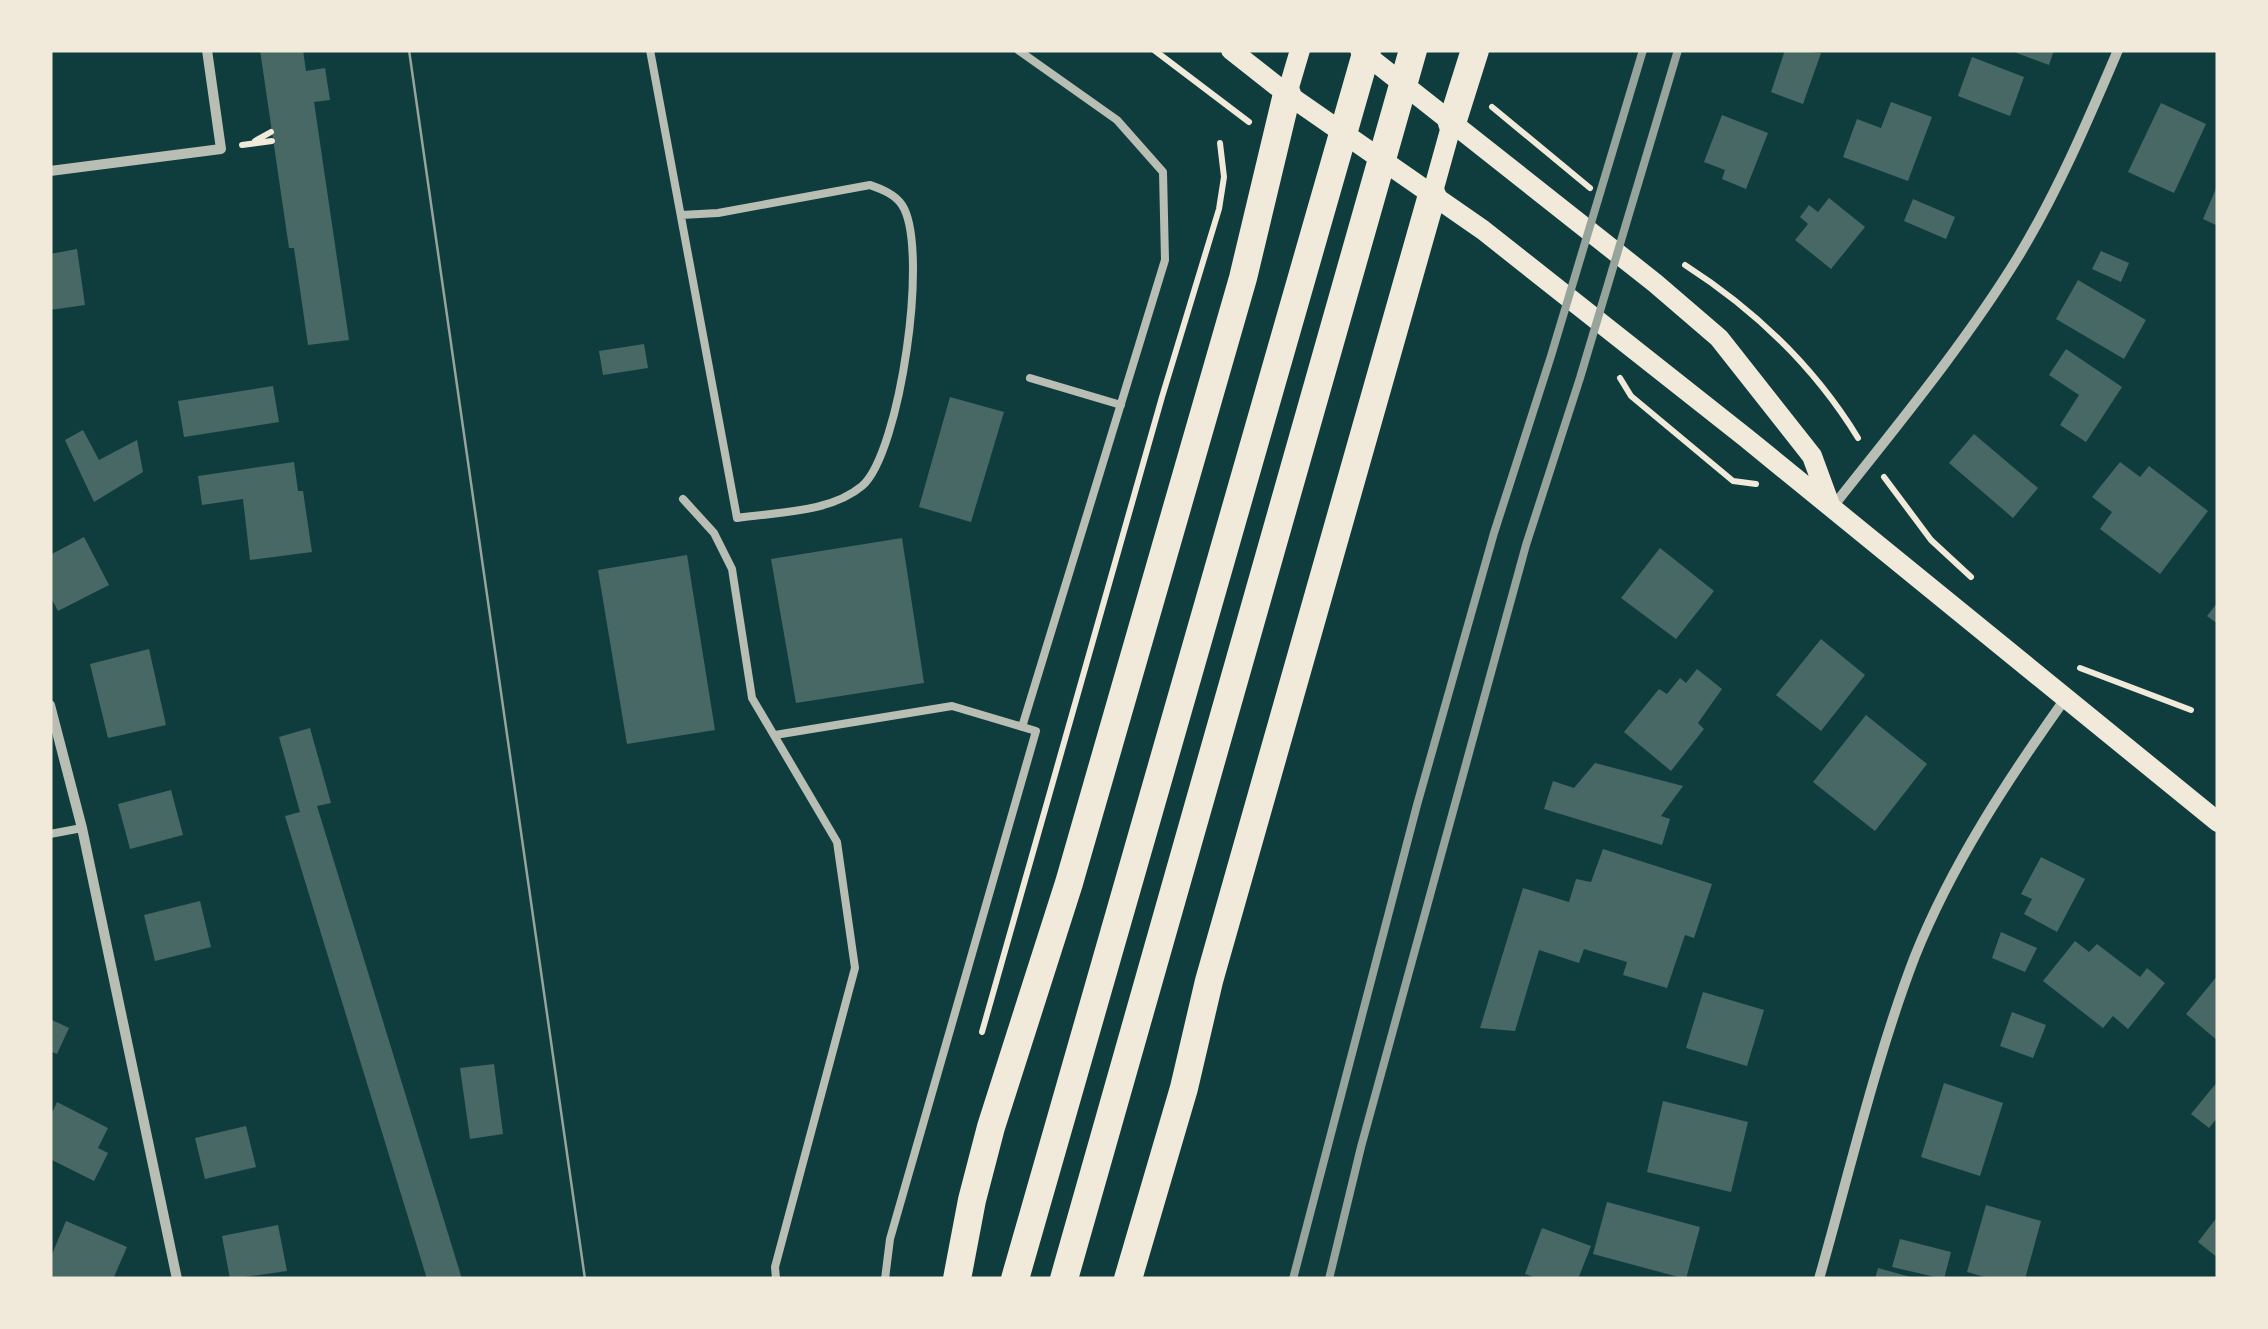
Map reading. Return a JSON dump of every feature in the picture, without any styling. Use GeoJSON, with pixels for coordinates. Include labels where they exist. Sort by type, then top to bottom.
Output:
{"type":"FeatureCollection","features":[{"type":"Feature","properties":{"kind":"highway"},"geometry":{"type":"LineString","coordinates":[[1015,1279],[1363,50]]}},
{"type":"Feature","properties":{"kind":"highway"},"geometry":{"type":"LineString","coordinates":[[1064,1279],[1413,50]]}},
{"type":"Feature","properties":{"kind":"highway"},"geometry":{"type":"LineString","coordinates":[[1452,124],[1475,50]]}},
{"type":"Feature","properties":{"kind":"highway"},"geometry":{"type":"LineString","coordinates":[[958,1279],[972,1200],[992,1127],[1068,882],[1243,278],[1287,94]]}},
{"type":"Feature","properties":{"kind":"highway"},"geometry":{"type":"LineString","coordinates":[[1128,1279],[1432,195]]}},
{"type":"Feature","properties":{"kind":"main road"},"geometry":{"type":"LineString","coordinates":[[1231,50],[1287,94],[1484,230],[2218,822]]}},
{"type":"Feature","properties":{"kind":"main road"},"geometry":{"type":"LineString","coordinates":[[1287,94],[1300,50]]}},
{"type":"Feature","properties":{"kind":"main road"},"geometry":{"type":"LineString","coordinates":[[1363,50],[1719,338],[1812,456],[1831,509]]}},
{"type":"Feature","properties":{"kind":"main road"},"geometry":{"type":"LineString","coordinates":[[1432,195],[1452,124]]}},
{"type":"Feature","properties":{"kind":"street"},"geometry":{"type":"LineString","coordinates":[[50,172],[222,149],[208,50]]}},
{"type":"Feature","properties":{"kind":"street"},"geometry":{"type":"LineString","coordinates":[[1831,509],[2017,258],[2072,158],[2118,50]]}},
{"type":"Feature","properties":{"kind":"street"},"geometry":{"type":"LineString","coordinates":[[1819,1279],[1916,956],[1957,868],[2015,770],[2065,699]]}},
{"type":"Feature","properties":{"kind":"street"},"geometry":{"type":"LineString","coordinates":[[50,705],[82,828],[177,1279]]}},
{"type":"Feature","properties":{"kind":"lane"},"geometry":{"type":"LineString","coordinates":[[650,50],[736,518],[827,504],[862,486],[877,466],[891,429],[913,294],[915,265],[902,205],[870,184],[718,213],[681,215]]}},
{"type":"Feature","properties":{"kind":"lane"},"geometry":{"type":"LineString","coordinates":[[1018,50],[1117,120],[1164,172],[1165,260],[1022,727]]}},
{"type":"Feature","properties":{"kind":"lane"},"geometry":{"type":"LineString","coordinates":[[1030,378],[1121,406]]}},
{"type":"Feature","properties":{"kind":"lane"},"geometry":{"type":"LineString","coordinates":[[683,499],[714,533],[732,569],[752,698],[837,842],[855,968],[775,1267],[776,1279]]}},
{"type":"Feature","properties":{"kind":"lane"},"geometry":{"type":"LineString","coordinates":[[775,735],[952,706],[1036,731],[890,1239],[885,1279]]}},
{"type":"Feature","properties":{"kind":"lane"},"geometry":{"type":"LineString","coordinates":[[50,834],[82,828]]}},
{"type":"Feature","properties":{"kind":"path"},"geometry":{"type":"LineString","coordinates":[[1154,50],[1196,84]]}},
{"type":"Feature","properties":{"kind":"path"},"geometry":{"type":"LineString","coordinates":[[250,144],[270,138]]}},
{"type":"Feature","properties":{"kind":"path"},"geometry":{"type":"LineString","coordinates":[[979,1041],[1156,416],[1219,210],[1224,177],[1220,143]]}},
{"type":"Feature","properties":{"kind":"path"},"geometry":{"type":"LineString","coordinates":[[1712,477],[1728,458]]}},
{"type":"Feature","properties":{"kind":"path"},"geometry":{"type":"LineString","coordinates":[[1870,459],[1931,540],[1973,580]]}},
{"type":"Feature","properties":{"kind":"path"},"geometry":{"type":"LineString","coordinates":[[2066,662],[2190,710]]}},
{"type":"Feature","properties":{"kind":"building"},"geometry":{"type":"Polygon","coordinates":[[[260,50],[303,50],[306,71],[325,68],[330,100],[314,102],[349,340],[308,345],[294,248],[289,248],[260,50]]]}},
{"type":"Feature","properties":{"kind":"building"},"geometry":{"type":"Polygon","coordinates":[[[1785,50],[1821,53],[1803,104],[1771,92],[1785,50]]]}},
{"type":"Feature","properties":{"kind":"building"},"geometry":{"type":"Polygon","coordinates":[[[2009,50],[2054,50],[2049,65],[2009,50]]]}},
{"type":"Feature","properties":{"kind":"building"},"geometry":{"type":"Polygon","coordinates":[[[1972,57],[2024,77],[2010,116],[1958,96],[1972,57]]]}},
{"type":"Feature","properties":{"kind":"building"},"geometry":{"type":"Polygon","coordinates":[[[1891,102],[1932,117],[1908,181],[1843,157],[1857,119],[1881,128],[1891,102]]]}},
{"type":"Feature","properties":{"kind":"building"},"geometry":{"type":"Polygon","coordinates":[[[2161,103],[2206,124],[2174,193],[2128,172],[2161,103]]]}},
{"type":"Feature","properties":{"kind":"building"},"geometry":{"type":"Polygon","coordinates":[[[1722,115],[1768,133],[1746,189],[1722,179],[1725,170],[1704,162],[1722,115]]]}},
{"type":"Feature","properties":{"kind":"building"},"geometry":{"type":"Polygon","coordinates":[[[2218,184],[2218,226],[2203,219],[2218,184]]]}},
{"type":"Feature","properties":{"kind":"building"},"geometry":{"type":"Polygon","coordinates":[[[1829,198],[1865,227],[1831,269],[1795,240],[1808,224],[1800,217],[1809,205],[1818,212],[1829,198]]]}},
{"type":"Feature","properties":{"kind":"building"},"geometry":{"type":"Polygon","coordinates":[[[1913,199],[1955,217],[1946,239],[1904,221],[1913,199]]]}},
{"type":"Feature","properties":{"kind":"building"},"geometry":{"type":"Polygon","coordinates":[[[77,249],[85,305],[50,310],[50,254],[77,249]]]}},
{"type":"Feature","properties":{"kind":"building"},"geometry":{"type":"Polygon","coordinates":[[[2101,251],[2129,263],[2121,282],[2092,269],[2101,251]]]}},
{"type":"Feature","properties":{"kind":"building"},"geometry":{"type":"Polygon","coordinates":[[[2078,280],[2146,320],[2124,359],[2056,319],[2078,280]]]}},
{"type":"Feature","properties":{"kind":"building"},"geometry":{"type":"Polygon","coordinates":[[[644,344],[648,368],[603,375],[599,351],[644,344]]]}},
{"type":"Feature","properties":{"kind":"building"},"geometry":{"type":"Polygon","coordinates":[[[2066,349],[2122,387],[2086,442],[2060,425],[2079,395],[2049,375],[2066,349]]]}},
{"type":"Feature","properties":{"kind":"building"},"geometry":{"type":"Polygon","coordinates":[[[273,386],[279,422],[184,437],[178,401],[273,386]]]}},
{"type":"Feature","properties":{"kind":"building"},"geometry":{"type":"Polygon","coordinates":[[[950,397],[1004,412],[971,522],[919,507],[950,397]]]}},
{"type":"Feature","properties":{"kind":"building"},"geometry":{"type":"Polygon","coordinates":[[[83,430],[99,460],[137,440],[143,472],[94,502],[65,440],[83,430]]]}},
{"type":"Feature","properties":{"kind":"building"},"geometry":{"type":"Polygon","coordinates":[[[1974,434],[2038,488],[2013,518],[1949,463],[1974,434]]]}},
{"type":"Feature","properties":{"kind":"building"},"geometry":{"type":"Polygon","coordinates":[[[294,462],[298,491],[303,491],[312,552],[250,560],[243,499],[202,505],[198,476],[294,462]]]}},
{"type":"Feature","properties":{"kind":"building"},"geometry":{"type":"Polygon","coordinates":[[[2120,462],[2140,477],[2149,466],[2208,511],[2160,574],[2100,529],[2112,512],[2092,497],[2120,462]]]}},
{"type":"Feature","properties":{"kind":"building"},"geometry":{"type":"Polygon","coordinates":[[[84,537],[109,585],[58,611],[50,596],[50,555],[84,537]]]}},
{"type":"Feature","properties":{"kind":"building"},"geometry":{"type":"Polygon","coordinates":[[[902,538],[924,683],[796,703],[771,559],[902,538]]]}},
{"type":"Feature","properties":{"kind":"building"},"geometry":{"type":"Polygon","coordinates":[[[1660,548],[1714,591],[1676,639],[1621,598],[1660,548]]]}},
{"type":"Feature","properties":{"kind":"building"},"geometry":{"type":"Polygon","coordinates":[[[687,555],[715,730],[627,744],[598,570],[687,555]]]}},
{"type":"Feature","properties":{"kind":"building"},"geometry":{"type":"Polygon","coordinates":[[[2218,602],[2218,624],[2207,616],[2218,602]]]}},
{"type":"Feature","properties":{"kind":"building"},"geometry":{"type":"Polygon","coordinates":[[[1821,639],[1865,675],[1821,731],[1776,695],[1821,639]]]}},
{"type":"Feature","properties":{"kind":"building"},"geometry":{"type":"Polygon","coordinates":[[[149,649],[166,725],[108,738],[90,664],[149,649]]]}},
{"type":"Feature","properties":{"kind":"building"},"geometry":{"type":"Polygon","coordinates":[[[1697,669],[1722,689],[1698,723],[1704,729],[1671,771],[1624,732],[1659,689],[1667,694],[1680,678],[1686,683],[1697,669]]]}},
{"type":"Feature","properties":{"kind":"building"},"geometry":{"type":"Polygon","coordinates":[[[1866,715],[1927,764],[1875,831],[1813,782],[1866,715]]]}},
{"type":"Feature","properties":{"kind":"building"},"geometry":{"type":"Polygon","coordinates":[[[310,728],[331,803],[317,806],[462,1279],[427,1279],[285,816],[300,812],[279,737],[310,728]]]}},
{"type":"Feature","properties":{"kind":"building"},"geometry":{"type":"Polygon","coordinates":[[[1595,763],[1683,786],[1661,816],[1670,819],[1662,845],[1544,809],[1553,781],[1574,788],[1595,763]]]}},
{"type":"Feature","properties":{"kind":"building"},"geometry":{"type":"Polygon","coordinates":[[[171,790],[183,835],[130,849],[118,804],[171,790]]]}},
{"type":"Feature","properties":{"kind":"building"},"geometry":{"type":"Polygon","coordinates":[[[1603,849],[1712,884],[1694,938],[1685,935],[1667,988],[1623,975],[1627,962],[1584,949],[1579,963],[1539,950],[1515,1031],[1480,1028],[1523,888],[1569,902],[1576,879],[1591,882],[1603,849]]]}},
{"type":"Feature","properties":{"kind":"building"},"geometry":{"type":"Polygon","coordinates":[[[2041,857],[2085,879],[2057,932],[2024,914],[2032,899],[2021,894],[2041,857]]]}},
{"type":"Feature","properties":{"kind":"building"},"geometry":{"type":"Polygon","coordinates":[[[200,901],[211,947],[155,961],[144,915],[200,901]]]}},
{"type":"Feature","properties":{"kind":"building"},"geometry":{"type":"Polygon","coordinates":[[[2001,932],[2037,948],[2025,972],[1992,958],[2001,932]]]}},
{"type":"Feature","properties":{"kind":"building"},"geometry":{"type":"Polygon","coordinates":[[[2075,941],[2089,952],[2097,944],[2140,977],[2147,968],[2165,983],[2128,1029],[2113,1016],[2103,1028],[2043,981],[2075,941]]]}},
{"type":"Feature","properties":{"kind":"building"},"geometry":{"type":"Polygon","coordinates":[[[2218,975],[2218,1041],[2186,1014],[2218,975]]]}},
{"type":"Feature","properties":{"kind":"building"},"geometry":{"type":"Polygon","coordinates":[[[1703,992],[1764,1010],[1747,1066],[1686,1048],[1703,992]]]}},
{"type":"Feature","properties":{"kind":"building"},"geometry":{"type":"Polygon","coordinates":[[[2012,1012],[2046,1025],[2033,1058],[2000,1046],[2012,1012]]]}},
{"type":"Feature","properties":{"kind":"building"},"geometry":{"type":"Polygon","coordinates":[[[50,1019],[69,1028],[57,1054],[50,1051],[50,1019]]]}},
{"type":"Feature","properties":{"kind":"building"},"geometry":{"type":"Polygon","coordinates":[[[494,1064],[503,1134],[470,1139],[460,1068],[494,1064]]]}},
{"type":"Feature","properties":{"kind":"building"},"geometry":{"type":"Polygon","coordinates":[[[2218,1081],[2218,1117],[2209,1128],[2191,1114],[2218,1081]]]}},
{"type":"Feature","properties":{"kind":"building"},"geometry":{"type":"Polygon","coordinates":[[[1944,1083],[2003,1103],[1980,1176],[1921,1157],[1944,1083]]]}},
{"type":"Feature","properties":{"kind":"building"},"geometry":{"type":"Polygon","coordinates":[[[1663,1101],[1748,1122],[1731,1192],[1647,1172],[1663,1101]]]}},
{"type":"Feature","properties":{"kind":"building"},"geometry":{"type":"Polygon","coordinates":[[[57,1102],[108,1128],[98,1148],[108,1153],[94,1181],[50,1159],[50,1117],[57,1102]]]}},
{"type":"Feature","properties":{"kind":"building"},"geometry":{"type":"Polygon","coordinates":[[[246,1126],[256,1167],[205,1179],[195,1138],[246,1126]]]}},
{"type":"Feature","properties":{"kind":"building"},"geometry":{"type":"Polygon","coordinates":[[[1607,1202],[1700,1227],[1686,1279],[1593,1254],[1607,1202]]]}},
{"type":"Feature","properties":{"kind":"building"},"geometry":{"type":"Polygon","coordinates":[[[1986,1205],[2041,1221],[2025,1279],[1992,1279],[1967,1272],[1986,1205]]]}},
{"type":"Feature","properties":{"kind":"building"},"geometry":{"type":"Polygon","coordinates":[[[2218,1216],[2218,1258],[2198,1242],[2218,1216]]]}},
{"type":"Feature","properties":{"kind":"building"},"geometry":{"type":"Polygon","coordinates":[[[66,1221],[127,1247],[113,1279],[50,1279],[50,1259],[66,1221]]]}},
{"type":"Feature","properties":{"kind":"building"},"geometry":{"type":"Polygon","coordinates":[[[278,1225],[287,1271],[230,1279],[222,1236],[278,1225]]]}},
{"type":"Feature","properties":{"kind":"building"},"geometry":{"type":"Polygon","coordinates":[[[1542,1228],[1591,1246],[1578,1279],[1539,1279],[1525,1274],[1542,1228]]]}},
{"type":"Feature","properties":{"kind":"building"},"geometry":{"type":"Polygon","coordinates":[[[1900,1239],[1951,1252],[1944,1279],[1892,1267],[1900,1239]]]}},
{"type":"Feature","properties":{"kind":"building"},"geometry":{"type":"Polygon","coordinates":[[[1878,1268],[1914,1278],[1914,1279],[1875,1279],[1878,1268]]]}},
{"type":"Feature","properties":{"kind":"tram line"},"geometry":{"type":"LineString","coordinates":[[409,50],[585,1279]]}},
{"type":"Feature","properties":{"kind":"railway"},"geometry":{"type":"LineString","coordinates":[[1293,1279],[1417,805],[1494,533],[1643,50]]}},
{"type":"Feature","properties":{"kind":"railway"},"geometry":{"type":"LineString","coordinates":[[1329,1279],[1361,1147],[1526,545],[1678,50]]}}]}
